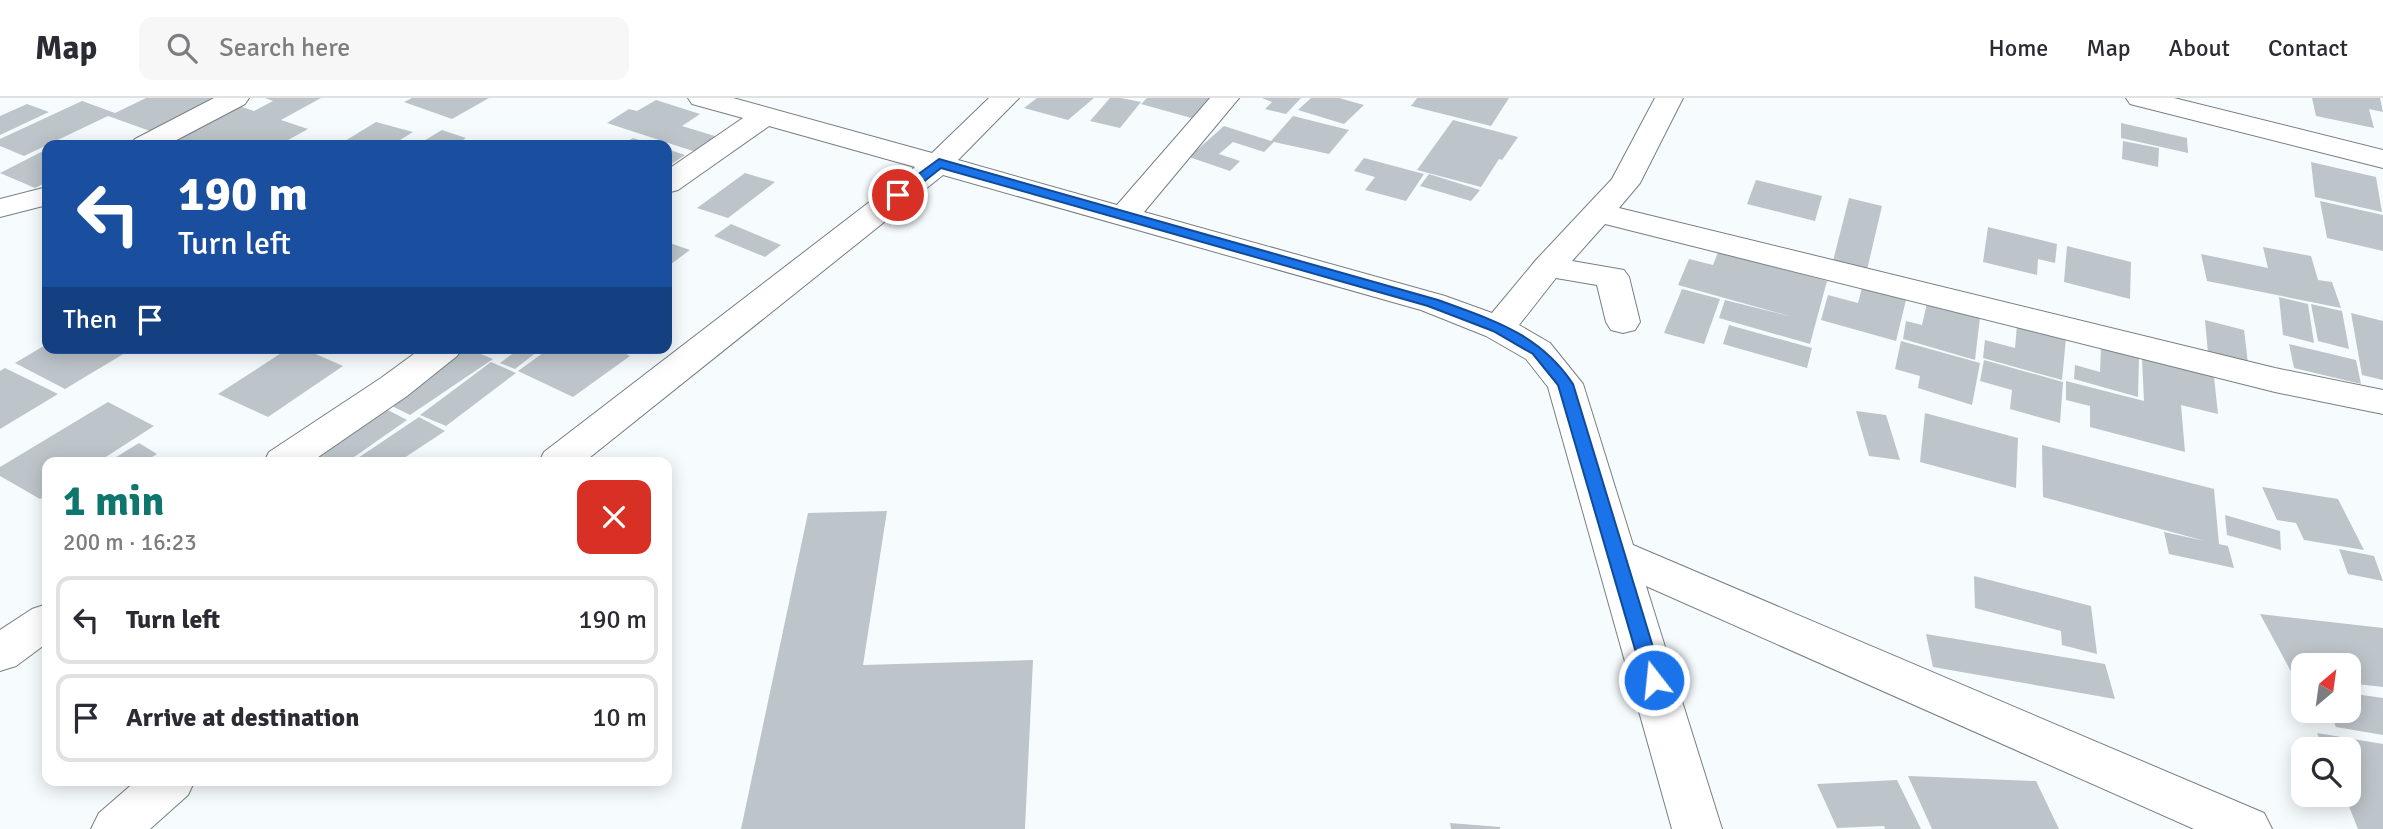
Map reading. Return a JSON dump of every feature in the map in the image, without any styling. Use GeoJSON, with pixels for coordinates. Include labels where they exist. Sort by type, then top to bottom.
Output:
{"type":"FeatureCollection","features":[{"type":"Feature","properties":{"kind":"street"},"geometry":{"type":"LineString","coordinates":[[155,140],[235,98]]}},
{"type":"Feature","properties":{"kind":"street"},"geometry":{"type":"LineString","coordinates":[[702,98],[1433,303],[1498,328],[1538,351],[1565,384],[1697,829]]}},
{"type":"Feature","properties":{"kind":"street"},"geometry":{"type":"LineString","coordinates":[[564,457],[939,163],[1005,98]]}},
{"type":"Feature","properties":{"kind":"street"},"geometry":{"type":"LineString","coordinates":[[1125,215],[1225,98]]}},
{"type":"Feature","properties":{"kind":"street"},"geometry":{"type":"LineString","coordinates":[[1498,328],[1548,267],[1625,183],[1669,98]]}},
{"type":"Feature","properties":{"kind":"street"},"geometry":{"type":"LineString","coordinates":[[2140,98],[2383,159]]}},
{"type":"Feature","properties":{"kind":"street"},"geometry":{"type":"LineString","coordinates":[[672,181],[766,115]]}},
{"type":"Feature","properties":{"kind":"street"},"geometry":{"type":"LineString","coordinates":[[0,208],[42,197]]}},
{"type":"Feature","properties":{"kind":"street"},"geometry":{"type":"LineString","coordinates":[[1599,213],[2275,380],[2383,402]]}},
{"type":"Feature","properties":{"kind":"street"},"geometry":{"type":"LineString","coordinates":[[1548,267],[1612,277],[1623,322]]}},
{"type":"Feature","properties":{"kind":"street"},"geometry":{"type":"LineString","coordinates":[[290,457],[394,387],[437,354]]}},
{"type":"Feature","properties":{"kind":"street"},"geometry":{"type":"LineString","coordinates":[[1618,556],[2247,829]]}},
{"type":"Feature","properties":{"kind":"street"},"geometry":{"type":"LineString","coordinates":[[0,653],[42,624]]}},
{"type":"Feature","properties":{"kind":"street"},"geometry":{"type":"LineString","coordinates":[[116,829],[165,786]]}},
{"type":"Feature","properties":{"kind":"building"},"geometry":{"type":"Polygon","coordinates":[[[146,98],[214,98],[150,131],[108,116],[58,140],[42,140],[42,147],[24,156],[0,146],[0,139],[82,101],[115,113],[146,98]]]}},
{"type":"Feature","properties":{"kind":"building"},"geometry":{"type":"Polygon","coordinates":[[[265,98],[321,98],[281,120],[308,129],[288,140],[172,140],[239,106],[254,111],[273,101],[265,98]]]}},
{"type":"Feature","properties":{"kind":"building"},"geometry":{"type":"Polygon","coordinates":[[[412,98],[489,98],[452,119],[404,102],[412,98]]]}},
{"type":"Feature","properties":{"kind":"building"},"geometry":{"type":"Polygon","coordinates":[[[1037,98],[1094,98],[1068,120],[1024,108],[1037,98]]]}},
{"type":"Feature","properties":{"kind":"building"},"geometry":{"type":"Polygon","coordinates":[[[1110,98],[1141,102],[1120,128],[1090,121],[1110,98]]]}},
{"type":"Feature","properties":{"kind":"building"},"geometry":{"type":"Polygon","coordinates":[[[1147,98],[1214,98],[1195,119],[1141,104],[1147,98]]]}},
{"type":"Feature","properties":{"kind":"building"},"geometry":{"type":"Polygon","coordinates":[[[1262,98],[1301,98],[1286,114],[1265,109],[1272,102],[1262,98]]]}},
{"type":"Feature","properties":{"kind":"building"},"geometry":{"type":"Polygon","coordinates":[[[1311,98],[1339,98],[1364,105],[1344,124],[1298,110],[1311,98]]]}},
{"type":"Feature","properties":{"kind":"building"},"geometry":{"type":"Polygon","coordinates":[[[1417,98],[1509,98],[1491,126],[1411,106],[1417,98]]]}},
{"type":"Feature","properties":{"kind":"building"},"geometry":{"type":"Polygon","coordinates":[[[2312,98],[2380,98],[2383,112],[2369,109],[2374,128],[2316,116],[2312,98]]]}},
{"type":"Feature","properties":{"kind":"building"},"geometry":{"type":"Polygon","coordinates":[[[656,100],[700,114],[682,126],[718,137],[696,152],[672,144],[672,140],[659,140],[607,123],[629,109],[637,111],[656,100]]]}},
{"type":"Feature","properties":{"kind":"building"},"geometry":{"type":"Polygon","coordinates":[[[27,104],[49,112],[0,135],[0,116],[27,104]]]}},
{"type":"Feature","properties":{"kind":"building"},"geometry":{"type":"Polygon","coordinates":[[[1293,116],[1349,130],[1329,154],[1274,142],[1264,152],[1233,142],[1219,154],[1240,161],[1230,171],[1189,157],[1224,126],[1271,141],[1293,116]]]}},
{"type":"Feature","properties":{"kind":"building"},"geometry":{"type":"Polygon","coordinates":[[[1453,120],[1518,137],[1502,160],[1499,159],[1481,187],[1417,170],[1453,120]]]}},
{"type":"Feature","properties":{"kind":"building"},"geometry":{"type":"Polygon","coordinates":[[[376,122],[413,132],[400,140],[347,140],[376,122]]]}},
{"type":"Feature","properties":{"kind":"building"},"geometry":{"type":"Polygon","coordinates":[[[2121,123],[2187,138],[2188,153],[2121,138],[2121,123]]]}},
{"type":"Feature","properties":{"kind":"building"},"geometry":{"type":"Polygon","coordinates":[[[442,130],[466,138],[463,140],[425,140],[442,130]]]}},
{"type":"Feature","properties":{"kind":"building"},"geometry":{"type":"Polygon","coordinates":[[[2123,141],[2159,148],[2158,167],[2122,159],[2123,141]]]}},
{"type":"Feature","properties":{"kind":"building"},"geometry":{"type":"Polygon","coordinates":[[[672,151],[685,155],[672,164],[672,151]]]}},
{"type":"Feature","properties":{"kind":"building"},"geometry":{"type":"Polygon","coordinates":[[[42,152],[42,184],[35,188],[0,173],[42,152]]]}},
{"type":"Feature","properties":{"kind":"building"},"geometry":{"type":"Polygon","coordinates":[[[1364,158],[1424,174],[1406,201],[1365,190],[1375,177],[1354,171],[1364,158]]]}},
{"type":"Feature","properties":{"kind":"building"},"geometry":{"type":"Polygon","coordinates":[[[2311,162],[2376,177],[2382,212],[2315,197],[2311,162]]]}},
{"type":"Feature","properties":{"kind":"building"},"geometry":{"type":"Polygon","coordinates":[[[745,173],[775,182],[728,218],[697,208],[745,173]]]}},
{"type":"Feature","properties":{"kind":"building"},"geometry":{"type":"Polygon","coordinates":[[[1429,174],[1480,190],[1471,201],[1420,186],[1429,174]]]}},
{"type":"Feature","properties":{"kind":"building"},"geometry":{"type":"Polygon","coordinates":[[[1756,180],[1822,196],[1815,221],[1747,204],[1756,180]]]}},
{"type":"Feature","properties":{"kind":"building"},"geometry":{"type":"Polygon","coordinates":[[[1849,198],[1882,206],[1867,270],[1833,261],[1849,198]]]}},
{"type":"Feature","properties":{"kind":"building"},"geometry":{"type":"Polygon","coordinates":[[[2320,201],[2383,215],[2383,251],[2327,238],[2320,201]]]}},
{"type":"Feature","properties":{"kind":"building"},"geometry":{"type":"Polygon","coordinates":[[[731,224],[781,245],[765,257],[714,236],[731,224]]]}},
{"type":"Feature","properties":{"kind":"building"},"geometry":{"type":"Polygon","coordinates":[[[1988,227],[2057,244],[2055,263],[2038,259],[2037,275],[1983,262],[1988,227]]]}},
{"type":"Feature","properties":{"kind":"building"},"geometry":{"type":"Polygon","coordinates":[[[672,244],[690,250],[672,263],[672,244]]]}},
{"type":"Feature","properties":{"kind":"building"},"geometry":{"type":"Polygon","coordinates":[[[2067,246],[2131,262],[2130,299],[2064,282],[2067,246]]]}},
{"type":"Feature","properties":{"kind":"building"},"geometry":{"type":"Polygon","coordinates":[[[2263,247],[2311,256],[2318,280],[2332,282],[2341,308],[2207,281],[2201,254],[2268,268],[2263,247]]]}},
{"type":"Feature","properties":{"kind":"building"},"geometry":{"type":"Polygon","coordinates":[[[1718,252],[1827,281],[1810,344],[1719,318],[1725,300],[1793,317],[1678,285],[1689,259],[1713,265],[1718,252]]]}},
{"type":"Feature","properties":{"kind":"building"},"geometry":{"type":"Polygon","coordinates":[[[1862,288],[1906,300],[1896,341],[1821,320],[1828,295],[1858,303],[1862,288]]]}},
{"type":"Feature","properties":{"kind":"building"},"geometry":{"type":"Polygon","coordinates":[[[1682,289],[1720,299],[1704,344],[1664,333],[1682,289]]]}},
{"type":"Feature","properties":{"kind":"building"},"geometry":{"type":"Polygon","coordinates":[[[2279,297],[2308,304],[2314,343],[2283,335],[2279,297]]]}},
{"type":"Feature","properties":{"kind":"building"},"geometry":{"type":"Polygon","coordinates":[[[1927,303],[1980,317],[1975,360],[1903,339],[1906,321],[1922,325],[1927,303]]]}},
{"type":"Feature","properties":{"kind":"building"},"geometry":{"type":"Polygon","coordinates":[[[2311,304],[2342,311],[2349,349],[2318,341],[2311,304]]]}},
{"type":"Feature","properties":{"kind":"building"},"geometry":{"type":"Polygon","coordinates":[[[2351,313],[2383,321],[2383,380],[2362,375],[2351,313]]]}},
{"type":"Feature","properties":{"kind":"building"},"geometry":{"type":"Polygon","coordinates":[[[2205,320],[2244,330],[2248,363],[2208,353],[2205,320]]]}},
{"type":"Feature","properties":{"kind":"building"},"geometry":{"type":"Polygon","coordinates":[[[1729,325],[1812,348],[1807,368],[1723,344],[1729,325]]]}},
{"type":"Feature","properties":{"kind":"building"},"geometry":{"type":"Polygon","coordinates":[[[2017,325],[2066,338],[2062,380],[1983,358],[1985,340],[2015,348],[2017,325]]]}},
{"type":"Feature","properties":{"kind":"building"},"geometry":{"type":"Polygon","coordinates":[[[1901,341],[1980,363],[1972,405],[1918,388],[1920,376],[1895,369],[1901,341]]]}},
{"type":"Feature","properties":{"kind":"building"},"geometry":{"type":"Polygon","coordinates":[[[2289,344],[2356,360],[2361,384],[2294,368],[2289,344]]]}},
{"type":"Feature","properties":{"kind":"building"},"geometry":{"type":"Polygon","coordinates":[[[42,347],[42,354],[123,354],[65,389],[15,363],[42,347]]]}},
{"type":"Feature","properties":{"kind":"building"},"geometry":{"type":"Polygon","coordinates":[[[2101,347],[2139,357],[2138,397],[2074,379],[2075,365],[2100,372],[2101,347]]]}},
{"type":"Feature","properties":{"kind":"building"},"geometry":{"type":"Polygon","coordinates":[[[280,354],[316,354],[343,366],[268,417],[218,394],[280,354]]]}},
{"type":"Feature","properties":{"kind":"building"},"geometry":{"type":"Polygon","coordinates":[[[457,354],[481,354],[493,359],[410,415],[386,403],[457,354]]]}},
{"type":"Feature","properties":{"kind":"building"},"geometry":{"type":"Polygon","coordinates":[[[512,354],[534,354],[515,369],[500,363],[512,354]]]}},
{"type":"Feature","properties":{"kind":"building"},"geometry":{"type":"Polygon","coordinates":[[[542,354],[630,356],[573,397],[518,371],[542,354]]]}},
{"type":"Feature","properties":{"kind":"building"},"geometry":{"type":"Polygon","coordinates":[[[2142,359],[2214,377],[2218,414],[2181,405],[2185,452],[2090,427],[2090,406],[2066,400],[2066,381],[2144,401],[2142,359]]]}},
{"type":"Feature","properties":{"kind":"building"},"geometry":{"type":"Polygon","coordinates":[[[1984,360],[2063,382],[2060,423],[2010,409],[2012,390],[1980,381],[1984,360]]]}},
{"type":"Feature","properties":{"kind":"building"},"geometry":{"type":"Polygon","coordinates":[[[491,362],[516,373],[446,426],[420,415],[491,362]]]}},
{"type":"Feature","properties":{"kind":"building"},"geometry":{"type":"Polygon","coordinates":[[[5,368],[58,394],[0,429],[0,371],[5,368]]]}},
{"type":"Feature","properties":{"kind":"building"},"geometry":{"type":"Polygon","coordinates":[[[108,402],[154,426],[106,457],[42,457],[40,499],[0,476],[0,467],[108,402]]]}},
{"type":"Feature","properties":{"kind":"building"},"geometry":{"type":"Polygon","coordinates":[[[384,408],[407,420],[354,457],[311,457],[384,408]]]}},
{"type":"Feature","properties":{"kind":"building"},"geometry":{"type":"Polygon","coordinates":[[[1856,411],[1886,415],[1900,460],[1869,456],[1856,411]]]}},
{"type":"Feature","properties":{"kind":"building"},"geometry":{"type":"Polygon","coordinates":[[[1925,413],[2018,438],[2016,488],[1920,462],[1925,413]]]}},
{"type":"Feature","properties":{"kind":"building"},"geometry":{"type":"Polygon","coordinates":[[[419,417],[445,431],[406,457],[359,457],[419,417]]]}},
{"type":"Feature","properties":{"kind":"building"},"geometry":{"type":"Polygon","coordinates":[[[139,443],[157,454],[152,457],[116,457],[139,443]]]}},
{"type":"Feature","properties":{"kind":"building"},"geometry":{"type":"Polygon","coordinates":[[[2042,445],[2214,489],[2219,544],[2228,546],[2234,568],[2169,554],[2164,532],[2205,541],[2043,497],[2042,445]]]}},
{"type":"Feature","properties":{"kind":"building"},"geometry":{"type":"Polygon","coordinates":[[[2262,487],[2338,499],[2364,550],[2304,540],[2296,523],[2277,520],[2262,487]]]}},
{"type":"Feature","properties":{"kind":"building"},"geometry":{"type":"Polygon","coordinates":[[[887,511],[863,665],[1033,660],[1025,829],[741,829],[808,513],[887,511]]]}},
{"type":"Feature","properties":{"kind":"building"},"geometry":{"type":"Polygon","coordinates":[[[2225,515],[2280,531],[2281,550],[2227,535],[2225,515]]]}},
{"type":"Feature","properties":{"kind":"building"},"geometry":{"type":"Polygon","coordinates":[[[2339,549],[2374,556],[2383,581],[2348,574],[2339,549]]]}},
{"type":"Feature","properties":{"kind":"building"},"geometry":{"type":"Polygon","coordinates":[[[1974,576],[2091,606],[2097,654],[2062,645],[2061,631],[1975,608],[1974,576]]]}},
{"type":"Feature","properties":{"kind":"building"},"geometry":{"type":"Polygon","coordinates":[[[2260,614],[2383,628],[2383,687],[2361,684],[2361,653],[2291,653],[2291,671],[2260,614]]]}},
{"type":"Feature","properties":{"kind":"building"},"geometry":{"type":"Polygon","coordinates":[[[1926,634],[2105,664],[2115,699],[1933,667],[1926,634]]]}},
{"type":"Feature","properties":{"kind":"building"},"geometry":{"type":"Polygon","coordinates":[[[2361,695],[2383,698],[2383,735],[2336,727],[2334,723],[2361,723],[2361,695]]]}},
{"type":"Feature","properties":{"kind":"building"},"geometry":{"type":"Polygon","coordinates":[[[2317,733],[2341,737],[2319,737],[2317,733]]]}},
{"type":"Feature","properties":{"kind":"building"},"geometry":{"type":"Polygon","coordinates":[[[2361,740],[2383,744],[2383,829],[2358,829],[2349,807],[2361,807],[2361,740]]]}},
{"type":"Feature","properties":{"kind":"building"},"geometry":{"type":"Polygon","coordinates":[[[1908,776],[2036,781],[2059,829],[1932,829],[1908,776]]]}},
{"type":"Feature","properties":{"kind":"building"},"geometry":{"type":"Polygon","coordinates":[[[1897,780],[1921,829],[1885,829],[1884,826],[1837,828],[1817,784],[1897,780]]]}},
{"type":"Feature","properties":{"kind":"building"},"geometry":{"type":"Polygon","coordinates":[[[1450,823],[1500,827],[1500,829],[1451,829],[1450,823]]]}},
{"type":"Feature","properties":{"kind":"route"},"geometry":{"type":"LineString","coordinates":[[898,195],[939,163],[1433,303],[1498,328],[1538,351],[1565,384],[1654,680]]}}]}
